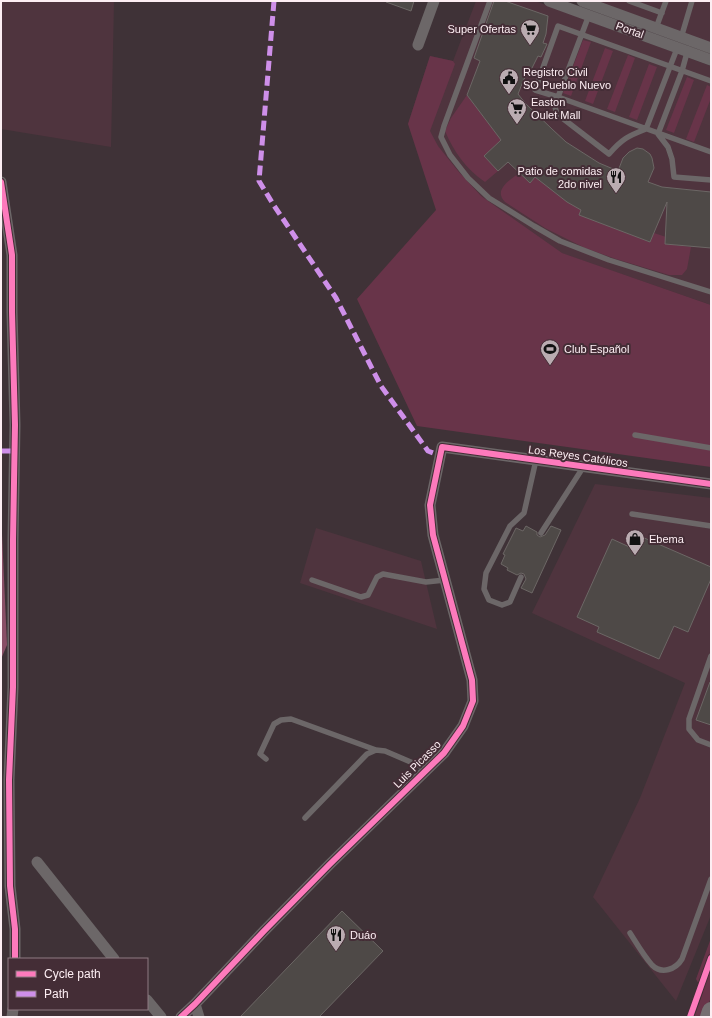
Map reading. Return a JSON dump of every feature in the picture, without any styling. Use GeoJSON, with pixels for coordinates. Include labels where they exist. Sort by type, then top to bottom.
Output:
{"type":"FeatureCollection","features":[{"type":"Feature","properties":{"kind":"main road"},"geometry":{"type":"LineString","coordinates":[[709,1017],[711,1011]]}},
{"type":"Feature","properties":{"kind":"street"},"geometry":{"type":"LineString","coordinates":[[418,45],[434,1]]}},
{"type":"Feature","properties":{"kind":"street","name":"Portal"},"geometry":{"type":"LineString","coordinates":[[549,1],[591,10],[656,28],[711,60]]}},
{"type":"Feature","properties":{"kind":"street","name":"Portal"},"geometry":{"type":"LineString","coordinates":[[582,1],[591,10],[684,44],[711,48]]}},
{"type":"Feature","properties":{"kind":"street"},"geometry":{"type":"LineString","coordinates":[[1,182],[12,254],[15,425],[13,687],[10,780],[10,886],[16,929],[14,958]]}},
{"type":"Feature","properties":{"kind":"street","name":"Los Reyes Católicos"},"geometry":{"type":"LineString","coordinates":[[442,447],[711,484]]}},
{"type":"Feature","properties":{"kind":"street","name":"Luis Picasso"},"geometry":{"type":"LineString","coordinates":[[181,1017],[330,864],[444,753],[463,726],[473,701],[472,680],[433,535],[430,505],[442,447]]}},
{"type":"Feature","properties":{"kind":"street"},"geometry":{"type":"LineString","coordinates":[[37,862],[113,958]]}},
{"type":"Feature","properties":{"kind":"street"},"geometry":{"type":"LineString","coordinates":[[148,1001],[161,1017]]}},
{"type":"Feature","properties":{"kind":"street"},"geometry":{"type":"LineString","coordinates":[[195,1004],[199,1017]]}},
{"type":"Feature","properties":{"kind":"lane"},"geometry":{"type":"LineString","coordinates":[[490,1],[441,137],[450,155],[468,178],[489,198],[560,241],[609,260],[711,292]]}},
{"type":"Feature","properties":{"kind":"lane"},"geometry":{"type":"LineString","coordinates":[[629,1],[662,13]]}},
{"type":"Feature","properties":{"kind":"lane"},"geometry":{"type":"LineString","coordinates":[[656,28],[666,1]]}},
{"type":"Feature","properties":{"kind":"lane"},"geometry":{"type":"LineString","coordinates":[[658,134],[682,71],[684,44],[692,1]]}},
{"type":"Feature","properties":{"kind":"lane"},"geometry":{"type":"LineString","coordinates":[[591,10],[555,106],[557,114],[609,154],[620,142],[632,134],[646,129],[670,66],[684,44]]}},
{"type":"Feature","properties":{"kind":"lane"},"geometry":{"type":"LineString","coordinates":[[711,80],[558,26],[535,90],[711,152]]}},
{"type":"Feature","properties":{"kind":"lane"},"geometry":{"type":"LineString","coordinates":[[658,134],[668,147],[672,160],[674,177],[711,180]]}},
{"type":"Feature","properties":{"kind":"lane"},"geometry":{"type":"LineString","coordinates":[[636,435],[711,448]]}},
{"type":"Feature","properties":{"kind":"lane"},"geometry":{"type":"LineString","coordinates":[[521,577],[510,602],[502,605],[489,600],[484,589],[486,573],[510,526],[524,513],[536,460]]}},
{"type":"Feature","properties":{"kind":"lane"},"geometry":{"type":"LineString","coordinates":[[541,533],[584,466]]}},
{"type":"Feature","properties":{"kind":"lane"},"geometry":{"type":"LineString","coordinates":[[632,514],[711,526]]}},
{"type":"Feature","properties":{"kind":"lane"},"geometry":{"type":"LineString","coordinates":[[312,580],[361,597],[368,595],[377,577],[383,574],[426,582],[445,580]]}},
{"type":"Feature","properties":{"kind":"lane"},"geometry":{"type":"LineString","coordinates":[[711,656],[689,719],[689,729],[698,740],[711,745]]}},
{"type":"Feature","properties":{"kind":"lane"},"geometry":{"type":"LineString","coordinates":[[266,759],[260,754],[274,724],[281,720],[291,719],[376,750],[385,751],[427,769]]}},
{"type":"Feature","properties":{"kind":"lane"},"geometry":{"type":"LineString","coordinates":[[305,818],[367,754],[376,750]]}},
{"type":"Feature","properties":{"kind":"lane"},"geometry":{"type":"LineString","coordinates":[[630,933],[652,966],[664,970],[668,970],[676,966],[682,959],[711,879]]}},
{"type":"Feature","properties":{"kind":"shaded area"},"geometry":{"type":"Polygon","coordinates":[[[1,1],[114,1],[111,147],[1,129],[1,1]]]}},
{"type":"Feature","properties":{"kind":"shaded area"},"geometry":{"type":"Polygon","coordinates":[[[476,1],[535,1],[711,66],[711,305],[483,226],[408,124],[430,56],[453,61],[476,1]]]}},
{"type":"Feature","properties":{"kind":"shaded area"},"geometry":{"type":"Polygon","coordinates":[[[589,1],[711,1],[711,45],[589,1]]]}},
{"type":"Feature","properties":{"kind":"shaded area"},"geometry":{"type":"Polygon","coordinates":[[[583,40],[591,42],[571,96],[563,93],[583,40]]]}},
{"type":"Feature","properties":{"kind":"shaded area"},"geometry":{"type":"Polygon","coordinates":[[[605,48],[613,51],[593,104],[585,101],[605,48]]]}},
{"type":"Feature","properties":{"kind":"shaded area"},"geometry":{"type":"Polygon","coordinates":[[[628,55],[635,58],[615,112],[607,109],[628,55]]]}},
{"type":"Feature","properties":{"kind":"shaded area","name":"Club Español"},"geometry":{"type":"Polygon","coordinates":[[[430,56],[453,61],[455,64],[430,131],[438,146],[481,196],[562,253],[711,305],[711,467],[417,426],[357,299],[436,210],[408,124],[430,56]]]}},
{"type":"Feature","properties":{"kind":"shaded area"},"geometry":{"type":"Polygon","coordinates":[[[649,64],[657,67],[637,120],[629,117],[649,64]]]}},
{"type":"Feature","properties":{"kind":"shaded area"},"geometry":{"type":"Polygon","coordinates":[[[687,77],[694,80],[674,133],[666,130],[687,77]]]}},
{"type":"Feature","properties":{"kind":"shaded area"},"geometry":{"type":"Polygon","coordinates":[[[707,85],[711,87],[711,98],[694,142],[686,139],[707,85]]]}},
{"type":"Feature","properties":{"kind":"shaded area"},"geometry":{"type":"Polygon","coordinates":[[[467,95],[501,140],[484,156],[498,171],[485,182],[472,172],[461,160],[445,131],[451,118],[467,95]]]}},
{"type":"Feature","properties":{"kind":"shaded area"},"geometry":{"type":"Polygon","coordinates":[[[519,173],[530,183],[535,177],[581,210],[580,215],[650,242],[654,233],[666,237],[666,244],[691,247],[687,269],[682,275],[669,275],[585,248],[545,228],[505,202],[502,198],[501,193],[504,186],[519,173]]]}},
{"type":"Feature","properties":{"kind":"shaded area"},"geometry":{"type":"Polygon","coordinates":[[[595,484],[711,498],[711,915],[676,1001],[593,897],[640,798],[685,683],[532,613],[595,484]]]}},
{"type":"Feature","properties":{"kind":"shaded area"},"geometry":{"type":"Polygon","coordinates":[[[1,512],[7,645],[1,659],[1,512]]]}},
{"type":"Feature","properties":{"kind":"shaded area"},"geometry":{"type":"Polygon","coordinates":[[[316,528],[421,561],[437,629],[300,583],[316,528]]]}},
{"type":"Feature","properties":{"kind":"shaded area"},"geometry":{"type":"Polygon","coordinates":[[[711,938],[711,997],[704,1017],[694,1017],[703,992],[696,979],[711,938]]]}},
{"type":"Feature","properties":{"kind":"building"},"geometry":{"type":"Polygon","coordinates":[[[386,1],[414,1],[411,11],[386,1]]]}},
{"type":"Feature","properties":{"kind":"building","name":"Easton Oulet Mall"},"geometry":{"type":"Polygon","coordinates":[[[494,1],[505,1],[548,16],[546,34],[543,43],[547,44],[541,57],[538,56],[531,70],[524,79],[518,94],[525,103],[566,142],[599,163],[618,171],[623,158],[629,152],[637,148],[643,149],[650,154],[654,168],[648,182],[662,187],[711,192],[711,248],[665,244],[667,202],[650,242],[579,215],[581,210],[567,202],[535,177],[530,183],[508,162],[498,171],[484,156],[501,140],[467,95],[480,61],[474,58],[494,1]]]}},
{"type":"Feature","properties":{"kind":"building"},"geometry":{"type":"Polygon","coordinates":[[[526,526],[537,532],[537,535],[540,537],[545,535],[551,526],[561,530],[532,593],[521,588],[526,579],[524,574],[521,573],[517,575],[507,570],[508,568],[501,564],[505,555],[503,554],[516,528],[523,531],[526,526]]]}},
{"type":"Feature","properties":{"kind":"building"},"geometry":{"type":"Polygon","coordinates":[[[642,537],[711,567],[711,579],[688,632],[674,626],[659,659],[597,632],[599,627],[577,617],[612,539],[636,550],[642,537]]]}},
{"type":"Feature","properties":{"kind":"building"},"geometry":{"type":"Polygon","coordinates":[[[711,682],[711,725],[696,720],[711,682]]]}},
{"type":"Feature","properties":{"kind":"building"},"geometry":{"type":"Polygon","coordinates":[[[342,911],[383,951],[319,1017],[240,1017],[342,911]]]}},
{"type":"Feature","properties":{"kind":"marked path"},"geometry":{"type":"LineString","coordinates":[[274,1],[259,181],[336,298],[381,386],[428,451],[441,456]]}},
{"type":"Feature","properties":{"kind":"marked path"},"geometry":{"type":"LineString","coordinates":[[1,451],[15,451]]}},
{"type":"Feature","properties":{"kind":"cycle path"},"geometry":{"type":"LineString","coordinates":[[1,182],[12,255],[15,425],[13,687],[9,780],[10,886],[15,929],[15,958]]}},
{"type":"Feature","properties":{"kind":"cycle path"},"geometry":{"type":"LineString","coordinates":[[181,1017],[330,864],[444,753],[463,726],[473,701],[472,680],[433,535],[430,505],[442,447],[711,484]]}},
{"type":"Feature","properties":{"kind":"cycle path"},"geometry":{"type":"LineString","coordinates":[[690,1017],[711,958]]}},
{"type":"Feature","properties":{"kind":"place","name":"Super Ofertas"},"geometry":{"type":"Point","coordinates":[530,46]}},
{"type":"Feature","properties":{"kind":"place","name":"Registro Civil SO Pueblo Nuevo"},"geometry":{"type":"Point","coordinates":[509,95]}},
{"type":"Feature","properties":{"kind":"place","name":"Easton Oulet Mall"},"geometry":{"type":"Point","coordinates":[517,125]}},
{"type":"Feature","properties":{"kind":"place","name":"Patio de comidas 2do nivel"},"geometry":{"type":"Point","coordinates":[616,194]}},
{"type":"Feature","properties":{"kind":"place","name":"Club Español"},"geometry":{"type":"Point","coordinates":[550,366]}},
{"type":"Feature","properties":{"kind":"place","name":"Ebema"},"geometry":{"type":"Point","coordinates":[635,556]}},
{"type":"Feature","properties":{"kind":"place","name":"Duáo"},"geometry":{"type":"Point","coordinates":[336,952]}}]}
